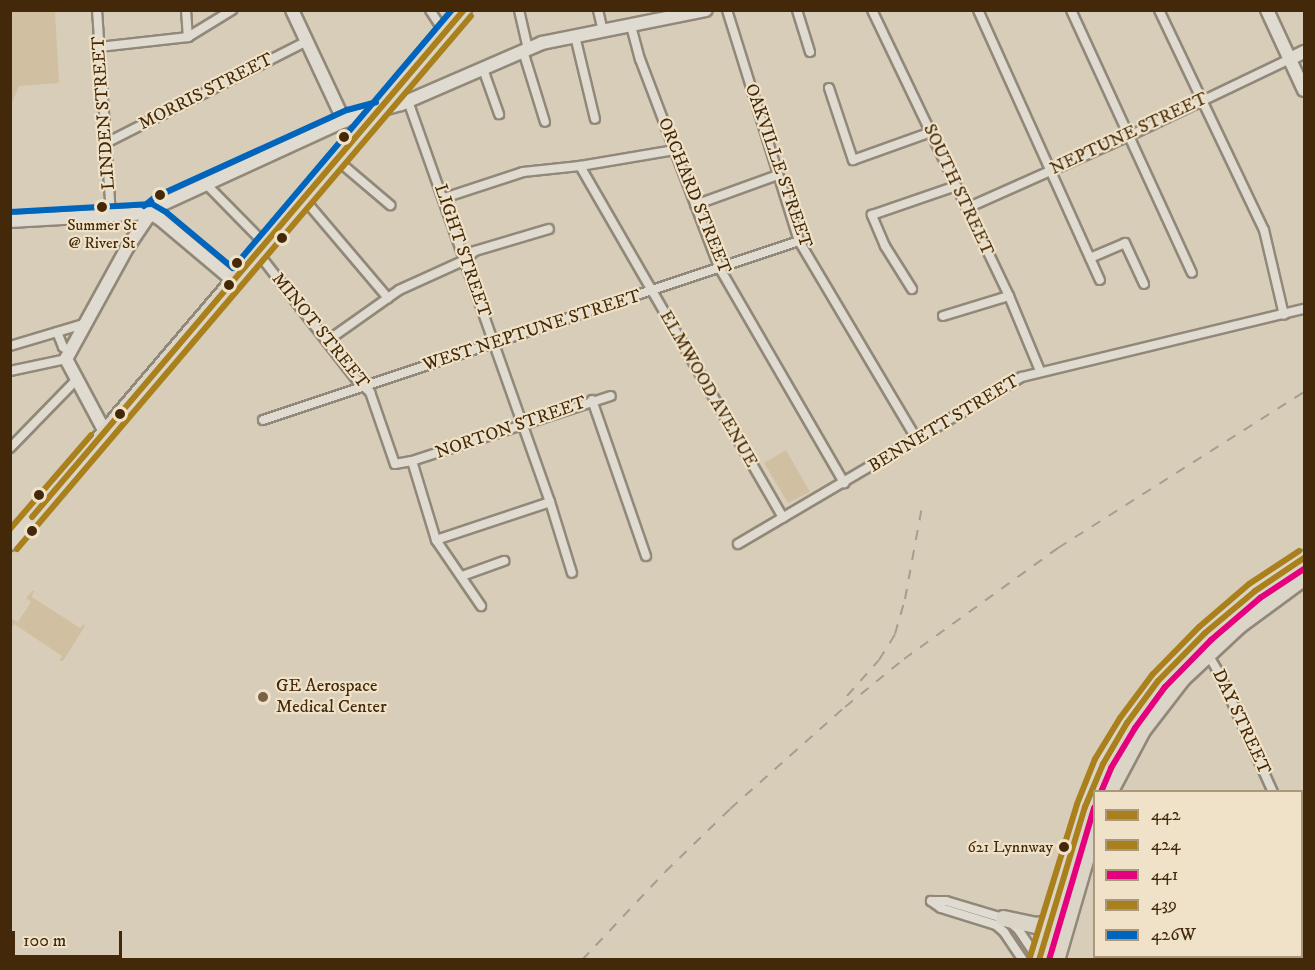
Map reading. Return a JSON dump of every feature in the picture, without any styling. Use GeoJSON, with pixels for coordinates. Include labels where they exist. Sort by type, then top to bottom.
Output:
{"type":"FeatureCollection","features":[{"type":"Feature","properties":{"kind":"highway"},"geometry":{"type":"LineString","coordinates":[[1039,959],[1090,795],[1107,757],[1130,718],[1158,681],[1205,633],[1255,591],[1305,558]]}},
{"type":"Feature","properties":{"kind":"highway"},"geometry":{"type":"LineString","coordinates":[[1109,790],[1149,719],[1174,688],[1207,653],[1251,615],[1305,577]]}},
{"type":"Feature","properties":{"kind":"highway"},"geometry":{"type":"LineString","coordinates":[[1056,960],[1093,836]]}},
{"type":"Feature","properties":{"kind":"highway"},"geometry":{"type":"LineString","coordinates":[[1003,918],[1032,925],[1050,922]]}},
{"type":"Feature","properties":{"kind":"main road"},"geometry":{"type":"LineString","coordinates":[[292,10],[344,122]]}},
{"type":"Feature","properties":{"kind":"main road"},"geometry":{"type":"LineString","coordinates":[[10,543],[464,10]]}},
{"type":"Feature","properties":{"kind":"main road"},"geometry":{"type":"LineString","coordinates":[[105,432],[76,379],[68,356],[125,252],[150,213],[159,205],[344,122],[408,101],[526,49],[575,36],[706,10]]}},
{"type":"Feature","properties":{"kind":"main road"},"geometry":{"type":"LineString","coordinates":[[1267,10],[1290,58],[1301,71],[1305,90]]}},
{"type":"Feature","properties":{"kind":"main road"},"geometry":{"type":"LineString","coordinates":[[1290,58],[1305,52]]}},
{"type":"Feature","properties":{"kind":"main road"},"geometry":{"type":"LineString","coordinates":[[10,221],[150,213],[234,281]]}},
{"type":"Feature","properties":{"kind":"street"},"geometry":{"type":"LineString","coordinates":[[186,10],[188,36]]}},
{"type":"Feature","properties":{"kind":"street"},"geometry":{"type":"LineString","coordinates":[[99,46],[188,36],[232,10]]}},
{"type":"Feature","properties":{"kind":"street"},"geometry":{"type":"LineString","coordinates":[[430,10],[445,33]]}},
{"type":"Feature","properties":{"kind":"street"},"geometry":{"type":"LineString","coordinates":[[519,10],[526,49],[545,122]]}},
{"type":"Feature","properties":{"kind":"street"},"geometry":{"type":"LineString","coordinates":[[598,10],[603,31]]}},
{"type":"Feature","properties":{"kind":"street","name":"OAKVILLE STREET"},"geometry":{"type":"LineString","coordinates":[[727,10],[799,241],[916,438]]}},
{"type":"Feature","properties":{"kind":"street"},"geometry":{"type":"LineString","coordinates":[[797,10],[810,52]]}},
{"type":"Feature","properties":{"kind":"street","name":"SOUTH STREET"},"geometry":{"type":"LineString","coordinates":[[872,10],[1008,296],[1040,371]]}},
{"type":"Feature","properties":{"kind":"street"},"geometry":{"type":"LineString","coordinates":[[978,10],[1100,280]]}},
{"type":"Feature","properties":{"kind":"street"},"geometry":{"type":"LineString","coordinates":[[1071,10],[1192,273]]}},
{"type":"Feature","properties":{"kind":"street"},"geometry":{"type":"LineString","coordinates":[[1159,10],[1264,230],[1284,315]]}},
{"type":"Feature","properties":{"kind":"street","name":"LINDEN STREET"},"geometry":{"type":"LineString","coordinates":[[98,11],[111,215]]}},
{"type":"Feature","properties":{"kind":"street","name":"ORCHARD STREET"},"geometry":{"type":"LineString","coordinates":[[631,26],[640,59],[719,267],[844,483]]}},
{"type":"Feature","properties":{"kind":"street"},"geometry":{"type":"LineString","coordinates":[[575,36],[595,119]]}},
{"type":"Feature","properties":{"kind":"street","name":"MORRIS STREET"},"geometry":{"type":"LineString","coordinates":[[106,143],[307,41]]}},
{"type":"Feature","properties":{"kind":"street","name":"NEPTUNE STREET"},"geometry":{"type":"LineString","coordinates":[[967,208],[1129,136],[1290,58]]}},
{"type":"Feature","properties":{"kind":"street"},"geometry":{"type":"LineString","coordinates":[[483,69],[499,114]]}},
{"type":"Feature","properties":{"kind":"street"},"geometry":{"type":"LineString","coordinates":[[829,87],[853,160],[931,132]]}},
{"type":"Feature","properties":{"kind":"street","name":"LIGHT STREET"},"geometry":{"type":"LineString","coordinates":[[408,101],[523,423],[572,573]]}},
{"type":"Feature","properties":{"kind":"street"},"geometry":{"type":"LineString","coordinates":[[444,198],[523,172],[580,166],[675,150]]}},
{"type":"Feature","properties":{"kind":"street"},"geometry":{"type":"LineString","coordinates":[[337,160],[390,205]]}},
{"type":"Feature","properties":{"kind":"street","name":"ELMWOOD AVENUE"},"geometry":{"type":"LineString","coordinates":[[580,166],[783,518]]}},
{"type":"Feature","properties":{"kind":"street"},"geometry":{"type":"LineString","coordinates":[[695,205],[778,175]]}},
{"type":"Feature","properties":{"kind":"street","name":"MINOT STREET"},"geometry":{"type":"LineString","coordinates":[[206,184],[261,249],[327,341],[363,387],[370,392],[395,464],[411,461]]}},
{"type":"Feature","properties":{"kind":"street"},"geometry":{"type":"LineString","coordinates":[[912,289],[885,246],[872,215],[956,186]]}},
{"type":"Feature","properties":{"kind":"street"},"geometry":{"type":"LineString","coordinates":[[304,199],[388,298]]}},
{"type":"Feature","properties":{"kind":"street"},"geometry":{"type":"LineString","coordinates":[[327,341],[399,290],[465,261],[475,251],[549,229]]}},
{"type":"Feature","properties":{"kind":"street","name":"WEST NEPTUNE STREET"},"geometry":{"type":"LineString","coordinates":[[264,420],[799,241]]}},
{"type":"Feature","properties":{"kind":"street"},"geometry":{"type":"LineString","coordinates":[[1090,258],[1125,243],[1144,284]]}},
{"type":"Feature","properties":{"kind":"street"},"geometry":{"type":"LineString","coordinates":[[943,316],[1008,296]]}},
{"type":"Feature","properties":{"kind":"street","name":"BENNETT STREET"},"geometry":{"type":"LineString","coordinates":[[738,544],[1016,380],[1040,371],[1305,309]]}},
{"type":"Feature","properties":{"kind":"street"},"geometry":{"type":"LineString","coordinates":[[10,346],[88,323]]}},
{"type":"Feature","properties":{"kind":"street"},"geometry":{"type":"LineString","coordinates":[[10,371],[68,356],[57,332]]}},
{"type":"Feature","properties":{"kind":"street"},"geometry":{"type":"LineString","coordinates":[[10,448],[76,379]]}},
{"type":"Feature","properties":{"kind":"street","name":"NORTON STREET"},"geometry":{"type":"LineString","coordinates":[[411,461],[592,400],[611,396]]}},
{"type":"Feature","properties":{"kind":"street"},"geometry":{"type":"LineString","coordinates":[[592,400],[646,556]]}},
{"type":"Feature","properties":{"kind":"street"},"geometry":{"type":"LineString","coordinates":[[411,461],[436,540],[481,606]]}},
{"type":"Feature","properties":{"kind":"street"},"geometry":{"type":"LineString","coordinates":[[436,540],[550,502]]}},
{"type":"Feature","properties":{"kind":"street"},"geometry":{"type":"LineString","coordinates":[[462,576],[504,561]]}},
{"type":"Feature","properties":{"kind":"street","name":"DAY STREET"},"geometry":{"type":"LineString","coordinates":[[1207,653],[1218,671],[1272,790]]}},
{"type":"Feature","properties":{"kind":"street"},"geometry":{"type":"LineString","coordinates":[[1023,960],[1004,932],[996,925],[941,908],[931,901],[946,901],[1003,918],[1018,929],[1039,959]]}},
{"type":"Feature","properties":{"kind":"shaded area"},"geometry":{"type":"Polygon","coordinates":[[[10,11],[55,11],[59,83],[19,86],[11,105],[10,11]]]}},
{"type":"Feature","properties":{"kind":"shaded area"},"geometry":{"type":"Polygon","coordinates":[[[786,450],[810,492],[788,503],[764,463],[786,450]]]}},
{"type":"Feature","properties":{"kind":"shaded area"},"geometry":{"type":"Polygon","coordinates":[[[34,591],[32,597],[80,628],[84,624],[85,626],[63,661],[59,661],[62,656],[14,624],[11,629],[12,619],[18,622],[31,602],[26,598],[34,591]]]}},
{"type":"Feature","properties":{"kind":"railway"},"geometry":{"type":"LineString","coordinates":[[582,960],[665,872],[730,809],[845,707],[904,659],[1058,548],[1304,392]]}},
{"type":"Feature","properties":{"kind":"railway"},"geometry":{"type":"LineString","coordinates":[[847,696],[879,660],[895,634],[905,599],[922,506]]}},
{"type":"Feature","properties":{"kind":"transit line","name":"426W"},"geometry":{"type":"LineString","coordinates":[[10,212],[152,204],[166,212],[233,268],[452,10]]}},
{"type":"Feature","properties":{"kind":"transit line","name":"442"},"geometry":{"type":"LineString","coordinates":[[32,517],[464,10]]}},
{"type":"Feature","properties":{"kind":"transit line","name":"424"},"geometry":{"type":"LineString","coordinates":[[17,549],[471,16]]}},
{"type":"Feature","properties":{"kind":"transit line","name":"426W"},"geometry":{"type":"LineString","coordinates":[[144,206],[155,197],[347,110],[376,102]]}},
{"type":"Feature","properties":{"kind":"transit line"},"geometry":{"type":"LineString","coordinates":[[10,529],[91,435]]}},
{"type":"Feature","properties":{"kind":"transit line","name":"439"},"geometry":{"type":"LineString","coordinates":[[1030,957],[1077,804],[1095,759],[1120,718],[1152,675],[1199,627],[1249,584],[1299,551]]}},
{"type":"Feature","properties":{"kind":"transit line","name":"442"},"geometry":{"type":"LineString","coordinates":[[1039,960],[1085,807],[1103,764],[1127,723],[1158,681],[1205,633],[1255,591],[1304,558]]}},
{"type":"Feature","properties":{"kind":"transit line","name":"441"},"geometry":{"type":"LineString","coordinates":[[1102,790],[1111,768],[1135,728],[1165,687],[1211,640],[1260,598],[1304,569]]}},
{"type":"Feature","properties":{"kind":"transit line","name":"441"},"geometry":{"type":"LineString","coordinates":[[1049,960],[1093,811]]}},
{"type":"Feature","properties":{"kind":"place","name":"Summer St @ River St"},"geometry":{"type":"Point","coordinates":[102,207]}},
{"type":"Feature","properties":{"kind":"place","name":"GE Aerospace Medical Center"},"geometry":{"type":"Point","coordinates":[263,697]}},
{"type":"Feature","properties":{"kind":"place","name":"621 Lynnway"},"geometry":{"type":"Point","coordinates":[1064,847]}}]}
